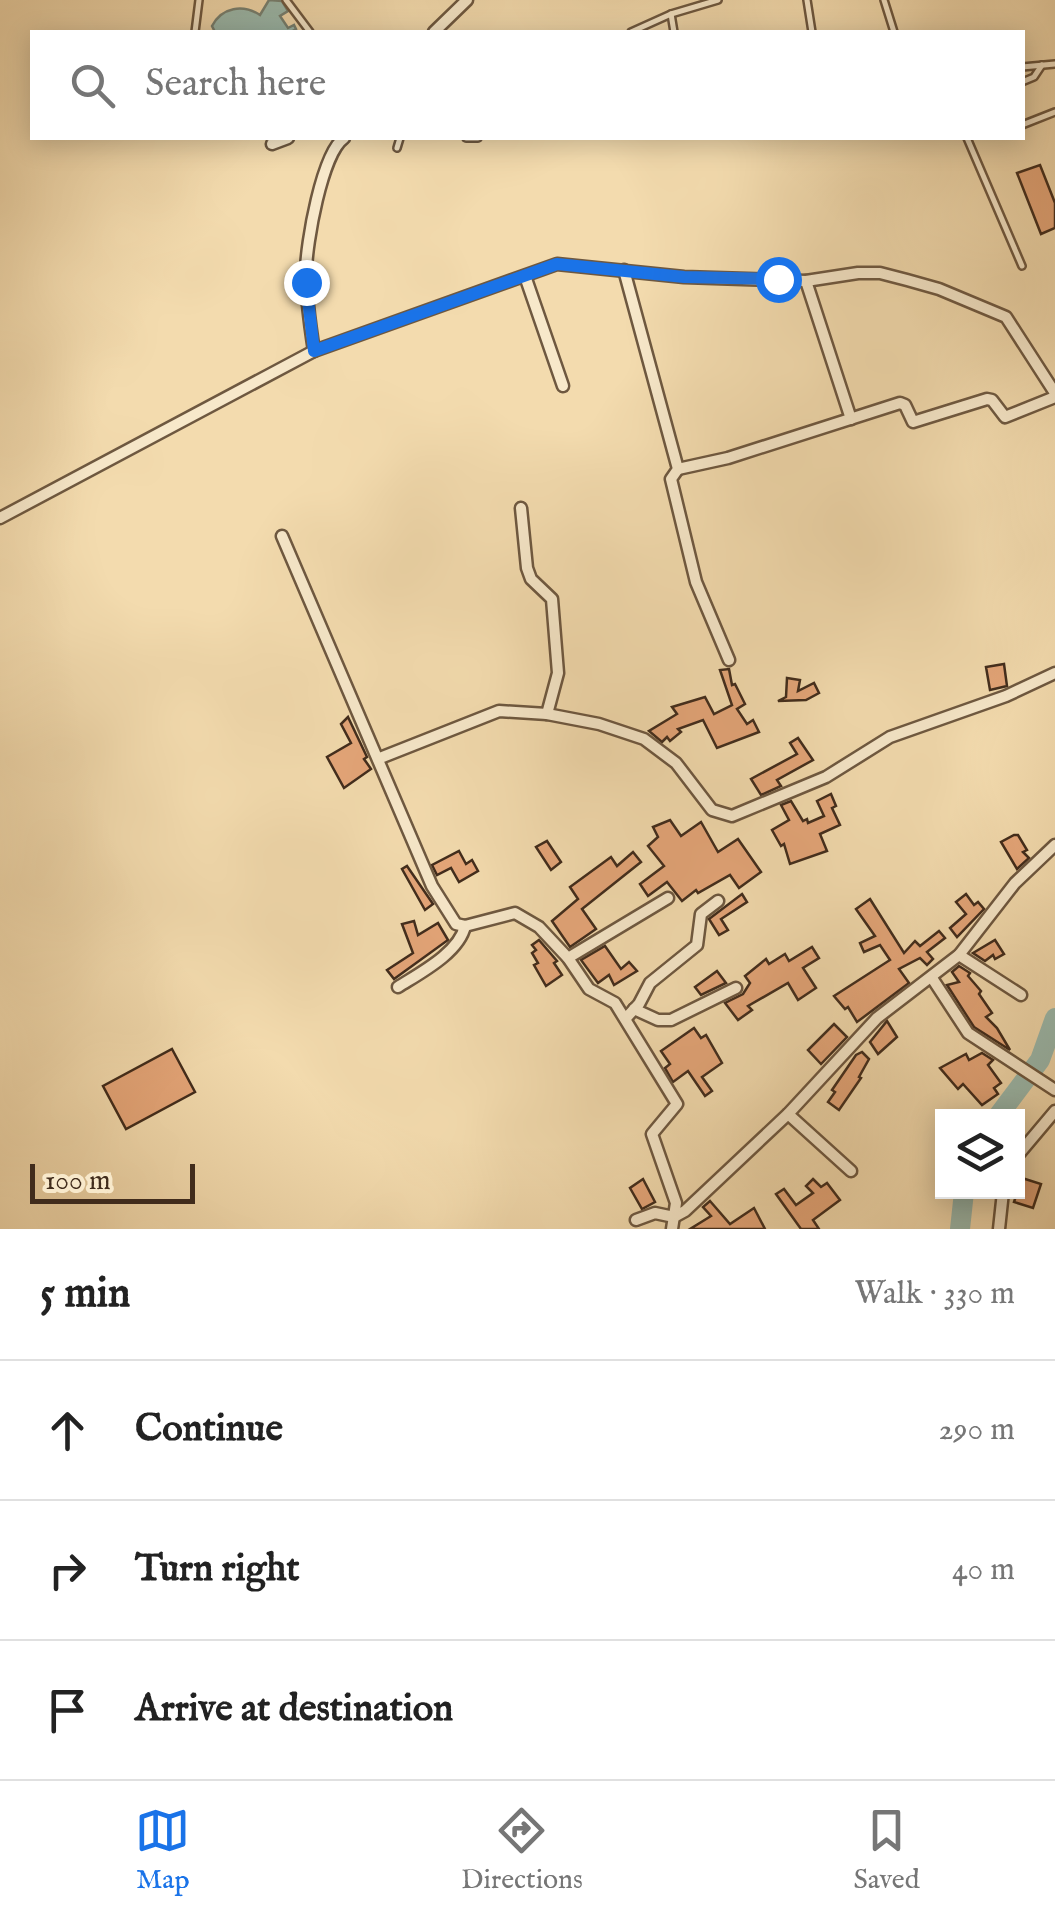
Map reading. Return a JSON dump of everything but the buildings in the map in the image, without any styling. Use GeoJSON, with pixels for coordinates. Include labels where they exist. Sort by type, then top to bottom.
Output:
{"type":"FeatureCollection","features":[{"type":"Feature","properties":{"kind":"street"},"geometry":{"type":"LineString","coordinates":[[436,30],[467,0]]}},
{"type":"Feature","properties":{"kind":"street"},"geometry":{"type":"LineString","coordinates":[[272,144],[283,140]]}},
{"type":"Feature","properties":{"kind":"street"},"geometry":{"type":"LineString","coordinates":[[314,351],[306,266],[327,164],[336,140]]}},
{"type":"Feature","properties":{"kind":"street"},"geometry":{"type":"LineString","coordinates":[[0,518],[314,351],[557,264],[684,277],[806,281],[858,272],[880,273],[939,288],[996,311],[1014,326],[1055,395],[1003,417],[990,399],[916,422],[910,420],[900,403],[728,458],[678,469],[671,479],[696,582],[728,660]]}},
{"type":"Feature","properties":{"kind":"street"},"geometry":{"type":"LineString","coordinates":[[624,270],[678,469]]}},
{"type":"Feature","properties":{"kind":"street"},"geometry":{"type":"LineString","coordinates":[[525,276],[562,386]]}},
{"type":"Feature","properties":{"kind":"street"},"geometry":{"type":"LineString","coordinates":[[806,281],[850,419]]}},
{"type":"Feature","properties":{"kind":"street"},"geometry":{"type":"LineString","coordinates":[[521,508],[527,568],[536,585],[552,599],[558,674],[547,714]]}},
{"type":"Feature","properties":{"kind":"street"},"geometry":{"type":"LineString","coordinates":[[282,536],[432,886],[456,924],[464,926],[515,913],[539,926],[589,989],[630,1014],[671,1020],[736,988]]}},
{"type":"Feature","properties":{"kind":"street"},"geometry":{"type":"LineString","coordinates":[[380,758],[499,711],[547,714],[599,724],[644,739],[676,763],[712,810],[732,816],[826,778],[890,737],[1006,696],[1055,673]]}},
{"type":"Feature","properties":{"kind":"street"},"geometry":{"type":"LineString","coordinates":[[673,1223],[788,1114],[878,1018],[960,955],[1015,883],[1055,845]]}},
{"type":"Feature","properties":{"kind":"street"},"geometry":{"type":"LineString","coordinates":[[568,958],[668,898]]}},
{"type":"Feature","properties":{"kind":"street"},"geometry":{"type":"LineString","coordinates":[[630,1014],[650,983],[697,945],[701,914],[718,901]]}},
{"type":"Feature","properties":{"kind":"street"},"geometry":{"type":"LineString","coordinates":[[398,987],[450,949],[462,936],[464,926]]}},
{"type":"Feature","properties":{"kind":"street"},"geometry":{"type":"LineString","coordinates":[[960,955],[1021,995]]}},
{"type":"Feature","properties":{"kind":"street"},"geometry":{"type":"LineString","coordinates":[[932,978],[968,1033],[1055,1090]]}},
{"type":"Feature","properties":{"kind":"street"},"geometry":{"type":"LineString","coordinates":[[630,1014],[677,1104],[652,1134],[676,1203],[673,1223]]}},
{"type":"Feature","properties":{"kind":"street"},"geometry":{"type":"LineString","coordinates":[[1025,1146],[1055,1111]]}},
{"type":"Feature","properties":{"kind":"street"},"geometry":{"type":"LineString","coordinates":[[788,1114],[852,1171]]}},
{"type":"Feature","properties":{"kind":"street"},"geometry":{"type":"LineString","coordinates":[[998,1229],[1002,1199]]}},
{"type":"Feature","properties":{"kind":"street"},"geometry":{"type":"LineString","coordinates":[[636,1220],[654,1214],[673,1223]]}},
{"type":"Feature","properties":{"kind":"lane"},"geometry":{"type":"LineString","coordinates":[[195,30],[199,0]]}},
{"type":"Feature","properties":{"kind":"lane"},"geometry":{"type":"LineString","coordinates":[[286,0],[308,30]]}},
{"type":"Feature","properties":{"kind":"lane"},"geometry":{"type":"LineString","coordinates":[[636,30],[670,14],[718,0]]}},
{"type":"Feature","properties":{"kind":"lane"},"geometry":{"type":"LineString","coordinates":[[807,0],[812,30]]}},
{"type":"Feature","properties":{"kind":"lane"},"geometry":{"type":"LineString","coordinates":[[884,0],[893,30]]}},
{"type":"Feature","properties":{"kind":"lane"},"geometry":{"type":"LineString","coordinates":[[670,14],[674,30]]}},
{"type":"Feature","properties":{"kind":"lane"},"geometry":{"type":"LineString","coordinates":[[1025,67],[1055,64]]}},
{"type":"Feature","properties":{"kind":"lane"},"geometry":{"type":"LineString","coordinates":[[1025,81],[1034,77],[1042,65]]}},
{"type":"Feature","properties":{"kind":"lane"},"geometry":{"type":"LineString","coordinates":[[1025,124],[1055,112]]}},
{"type":"Feature","properties":{"kind":"lane"},"geometry":{"type":"LineString","coordinates":[[397,148],[399,140]]}},
{"type":"Feature","properties":{"kind":"lane"},"geometry":{"type":"LineString","coordinates":[[968,140],[1022,266]]}},
{"type":"Feature","properties":{"kind":"shaded area"},"geometry":{"type":"Polygon","coordinates":[[[269,0],[282,1],[288,11],[280,16],[288,28],[294,25],[296,29],[214,30],[212,26],[227,11],[240,9],[260,15],[269,0]]]}},
{"type":"Feature","properties":{"kind":"waterway"},"geometry":{"type":"LineString","coordinates":[[1003,1109],[1040,1060],[1055,1018]]}},
{"type":"Feature","properties":{"kind":"waterway"},"geometry":{"type":"LineString","coordinates":[[960,1229],[963,1199]]}},
{"type":"Feature","properties":{"kind":"route"},"geometry":{"type":"LineString","coordinates":[[306,282],[314,351],[557,264],[684,277],[778,279]]}}]}
